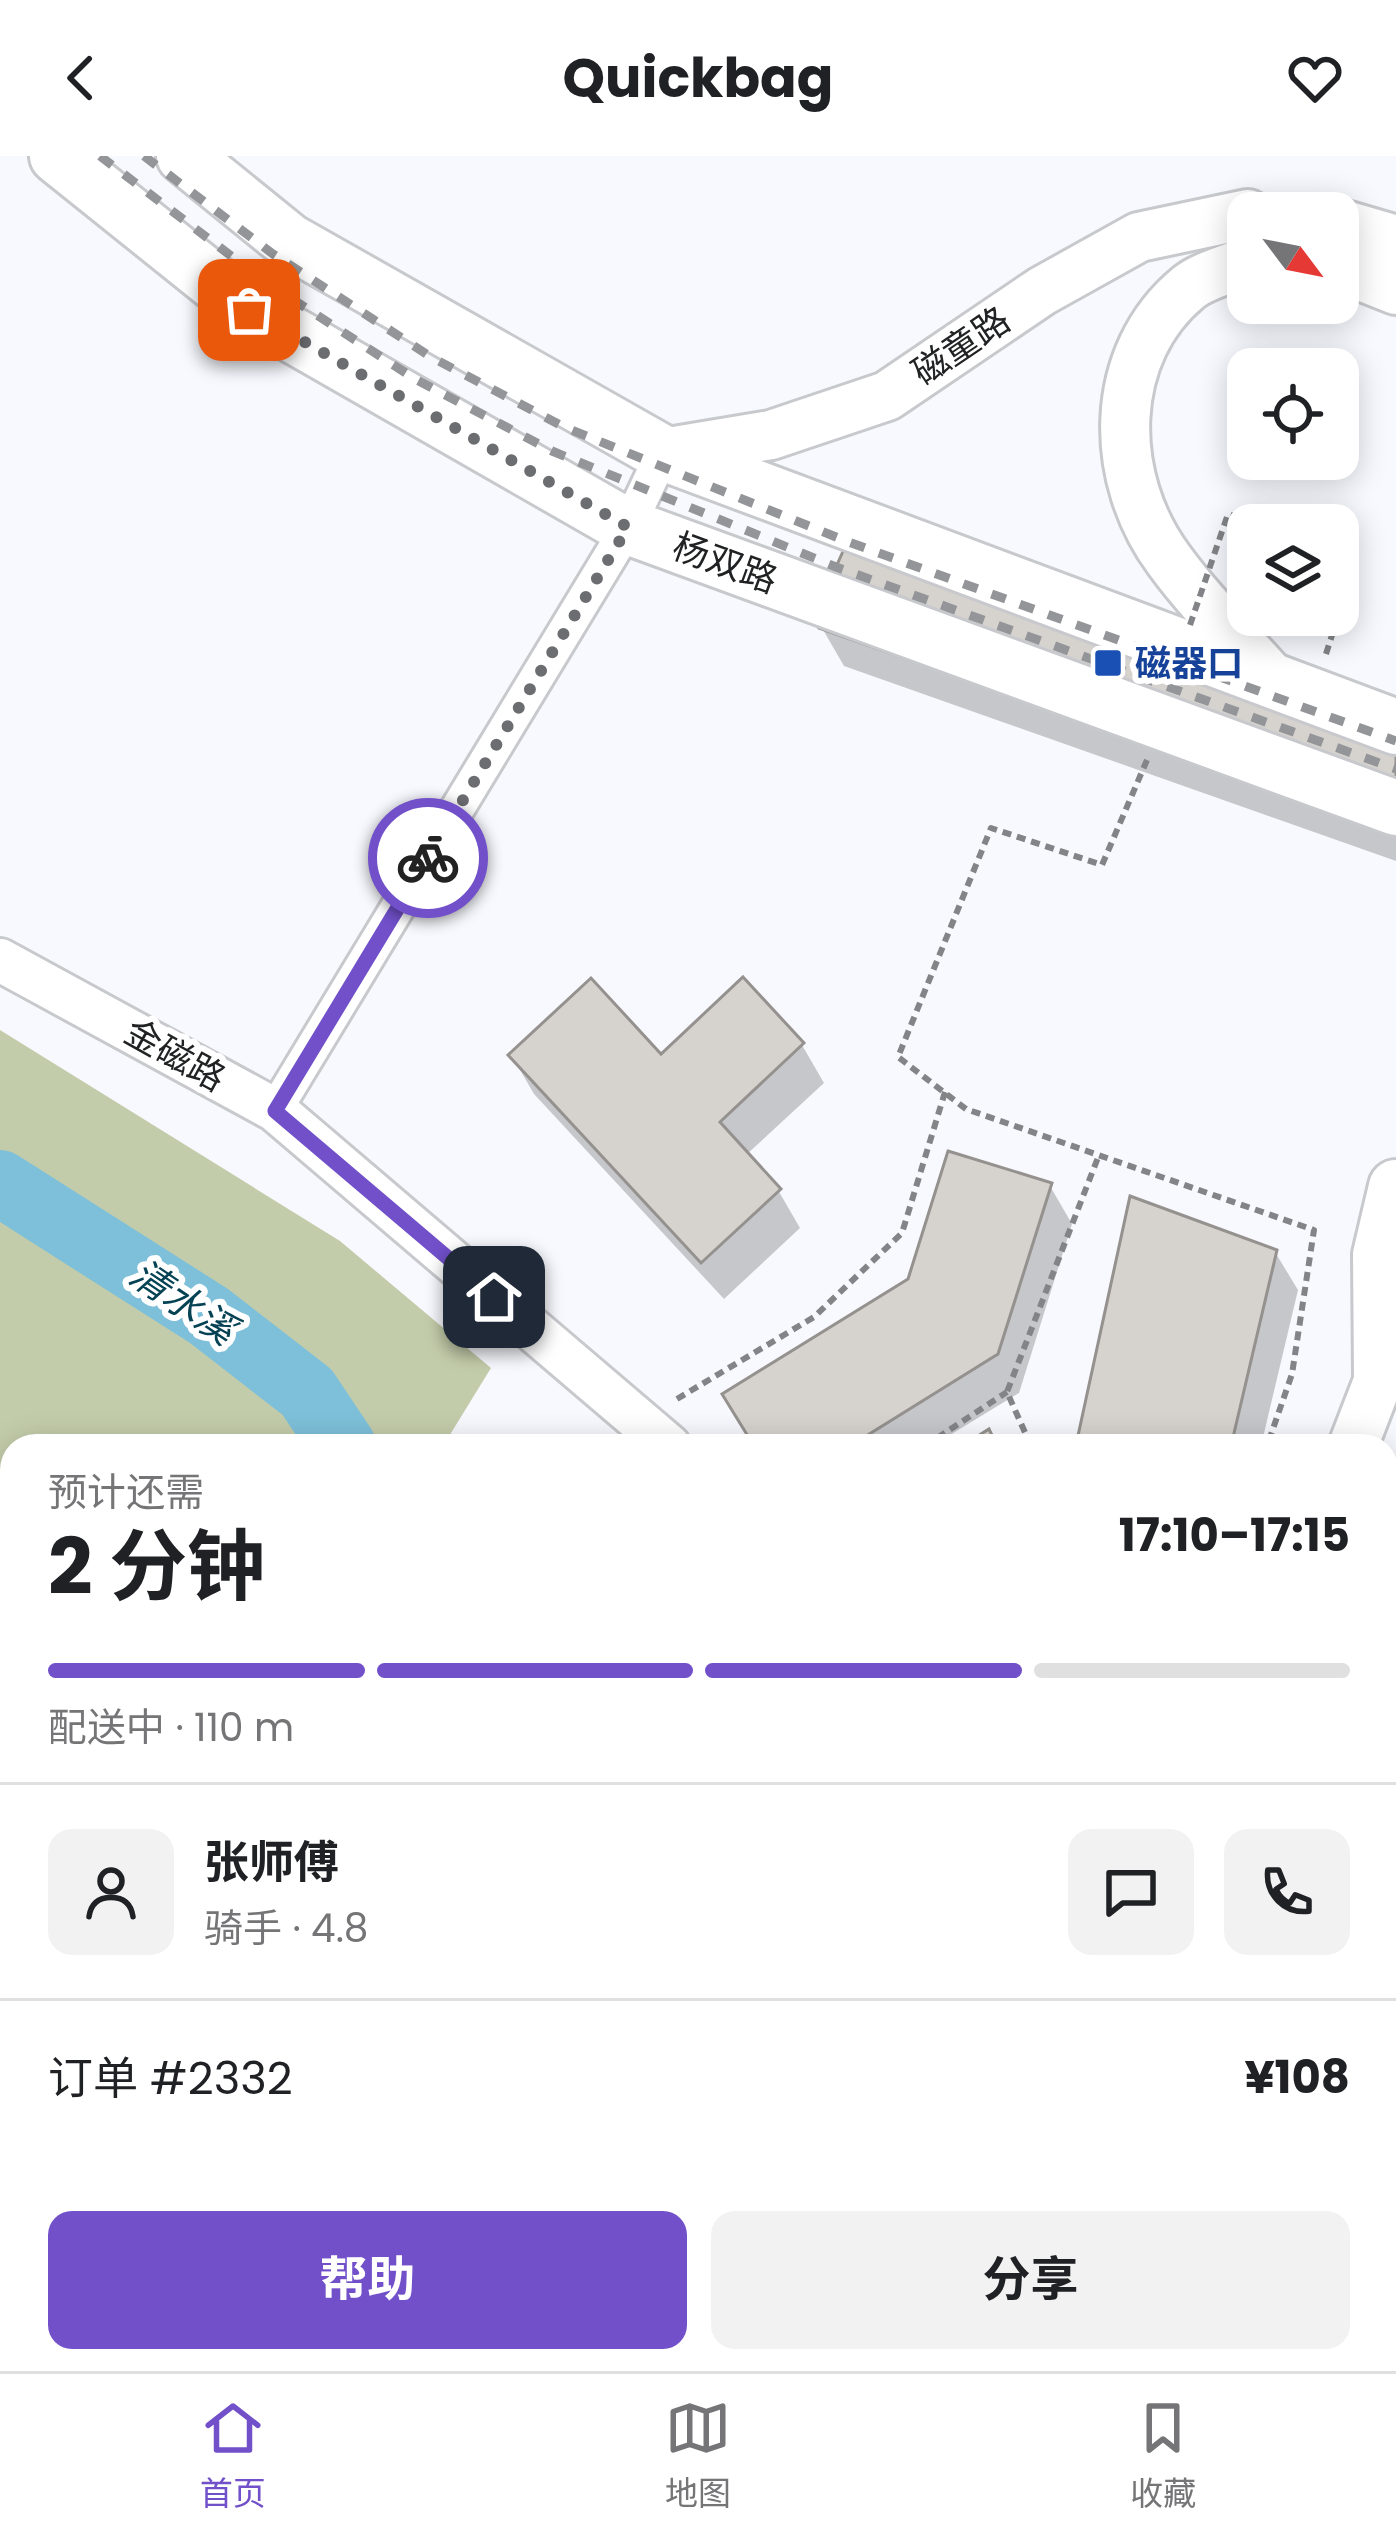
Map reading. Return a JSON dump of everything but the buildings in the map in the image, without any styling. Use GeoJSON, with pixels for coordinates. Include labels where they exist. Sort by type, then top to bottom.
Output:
{"type":"FeatureCollection","features":[{"type":"Feature","properties":{"kind":"main road","name":"杨双路"},"geometry":{"type":"LineString","coordinates":[[56,156],[249,310],[628,527],[1396,808]]}},
{"type":"Feature","properties":{"kind":"main road"},"geometry":{"type":"LineString","coordinates":[[184,156],[289,241],[663,453],[1396,727]]}},
{"type":"Feature","properties":{"kind":"main road","name":"磁童路"},"geometry":{"type":"LineString","coordinates":[[663,453],[771,434],[887,396],[1042,291],[1139,237],[1227,218]]}},
{"type":"Feature","properties":{"kind":"main road"},"geometry":{"type":"LineString","coordinates":[[1359,229],[1396,240]]}},
{"type":"Feature","properties":{"kind":"main road"},"geometry":{"type":"LineString","coordinates":[[1227,270],[1192,285],[1142,338],[1124,406],[1130,479],[1166,557],[1294,691]]}},
{"type":"Feature","properties":{"kind":"main road"},"geometry":{"type":"LineString","coordinates":[[1359,275],[1396,290]]}},
{"type":"Feature","properties":{"kind":"main road"},"geometry":{"type":"LineString","coordinates":[[1387,1434],[1391,1377],[1380,1255],[1396,1187]]}},
{"type":"Feature","properties":{"kind":"main road"},"geometry":{"type":"LineString","coordinates":[[1360,1434],[1391,1377]]}},
{"type":"Feature","properties":{"kind":"street"},"geometry":{"type":"LineString","coordinates":[[275,1111],[628,527],[663,453]]}},
{"type":"Feature","properties":{"kind":"street","name":"金磁路"},"geometry":{"type":"LineString","coordinates":[[0,960],[275,1111],[654,1434]]}},
{"type":"Feature","properties":{"kind":"path"},"geometry":{"type":"LineString","coordinates":[[1190,625],[1227,517]]}},
{"type":"Feature","properties":{"kind":"path"},"geometry":{"type":"LineString","coordinates":[[1294,691],[1320,636]]}},
{"type":"Feature","properties":{"kind":"path"},"geometry":{"type":"LineString","coordinates":[[1153,746],[1102,866],[991,828],[898,1057],[966,1109],[1314,1230],[1292,1374],[1271,1434]]}},
{"type":"Feature","properties":{"kind":"path"},"geometry":{"type":"LineString","coordinates":[[654,1434],[814,1317],[902,1233],[945,1093]]}},
{"type":"Feature","properties":{"kind":"path"},"geometry":{"type":"LineString","coordinates":[[943,1434],[1007,1392],[1099,1155]]}},
{"type":"Feature","properties":{"kind":"path"},"geometry":{"type":"LineString","coordinates":[[1007,1392],[1026,1434]]}},
{"type":"Feature","properties":{"kind":"green space"},"geometry":{"type":"Polygon","coordinates":[[[0,1030],[340,1241],[491,1368],[450,1434],[0,1434],[0,1030]]]}},
{"type":"Feature","properties":{"kind":"waterway","name":"清水溪"},"geometry":{"type":"LineString","coordinates":[[0,1183],[209,1316],[307,1392],[335,1434]]}},
{"type":"Feature","properties":{"kind":"railway"},"geometry":{"type":"LineString","coordinates":[[100,156],[260,278],[415,379],[552,451],[836,567],[1396,769]]}},
{"type":"Feature","properties":{"kind":"railway"},"geometry":{"type":"LineString","coordinates":[[144,156],[273,254],[431,357],[564,427],[846,541],[1396,741]]}},
{"type":"Feature","properties":{"kind":"way so far"},"geometry":{"type":"LineString","coordinates":[[249,310],[628,527],[428,858]]}},
{"type":"Feature","properties":{"kind":"place","name":"磁器口"},"geometry":{"type":"Point","coordinates":[1108,663]}},
{"type":"Feature","properties":{"kind":"route"},"geometry":{"type":"LineString","coordinates":[[428,858],[275,1111],[494,1297]]}}]}
